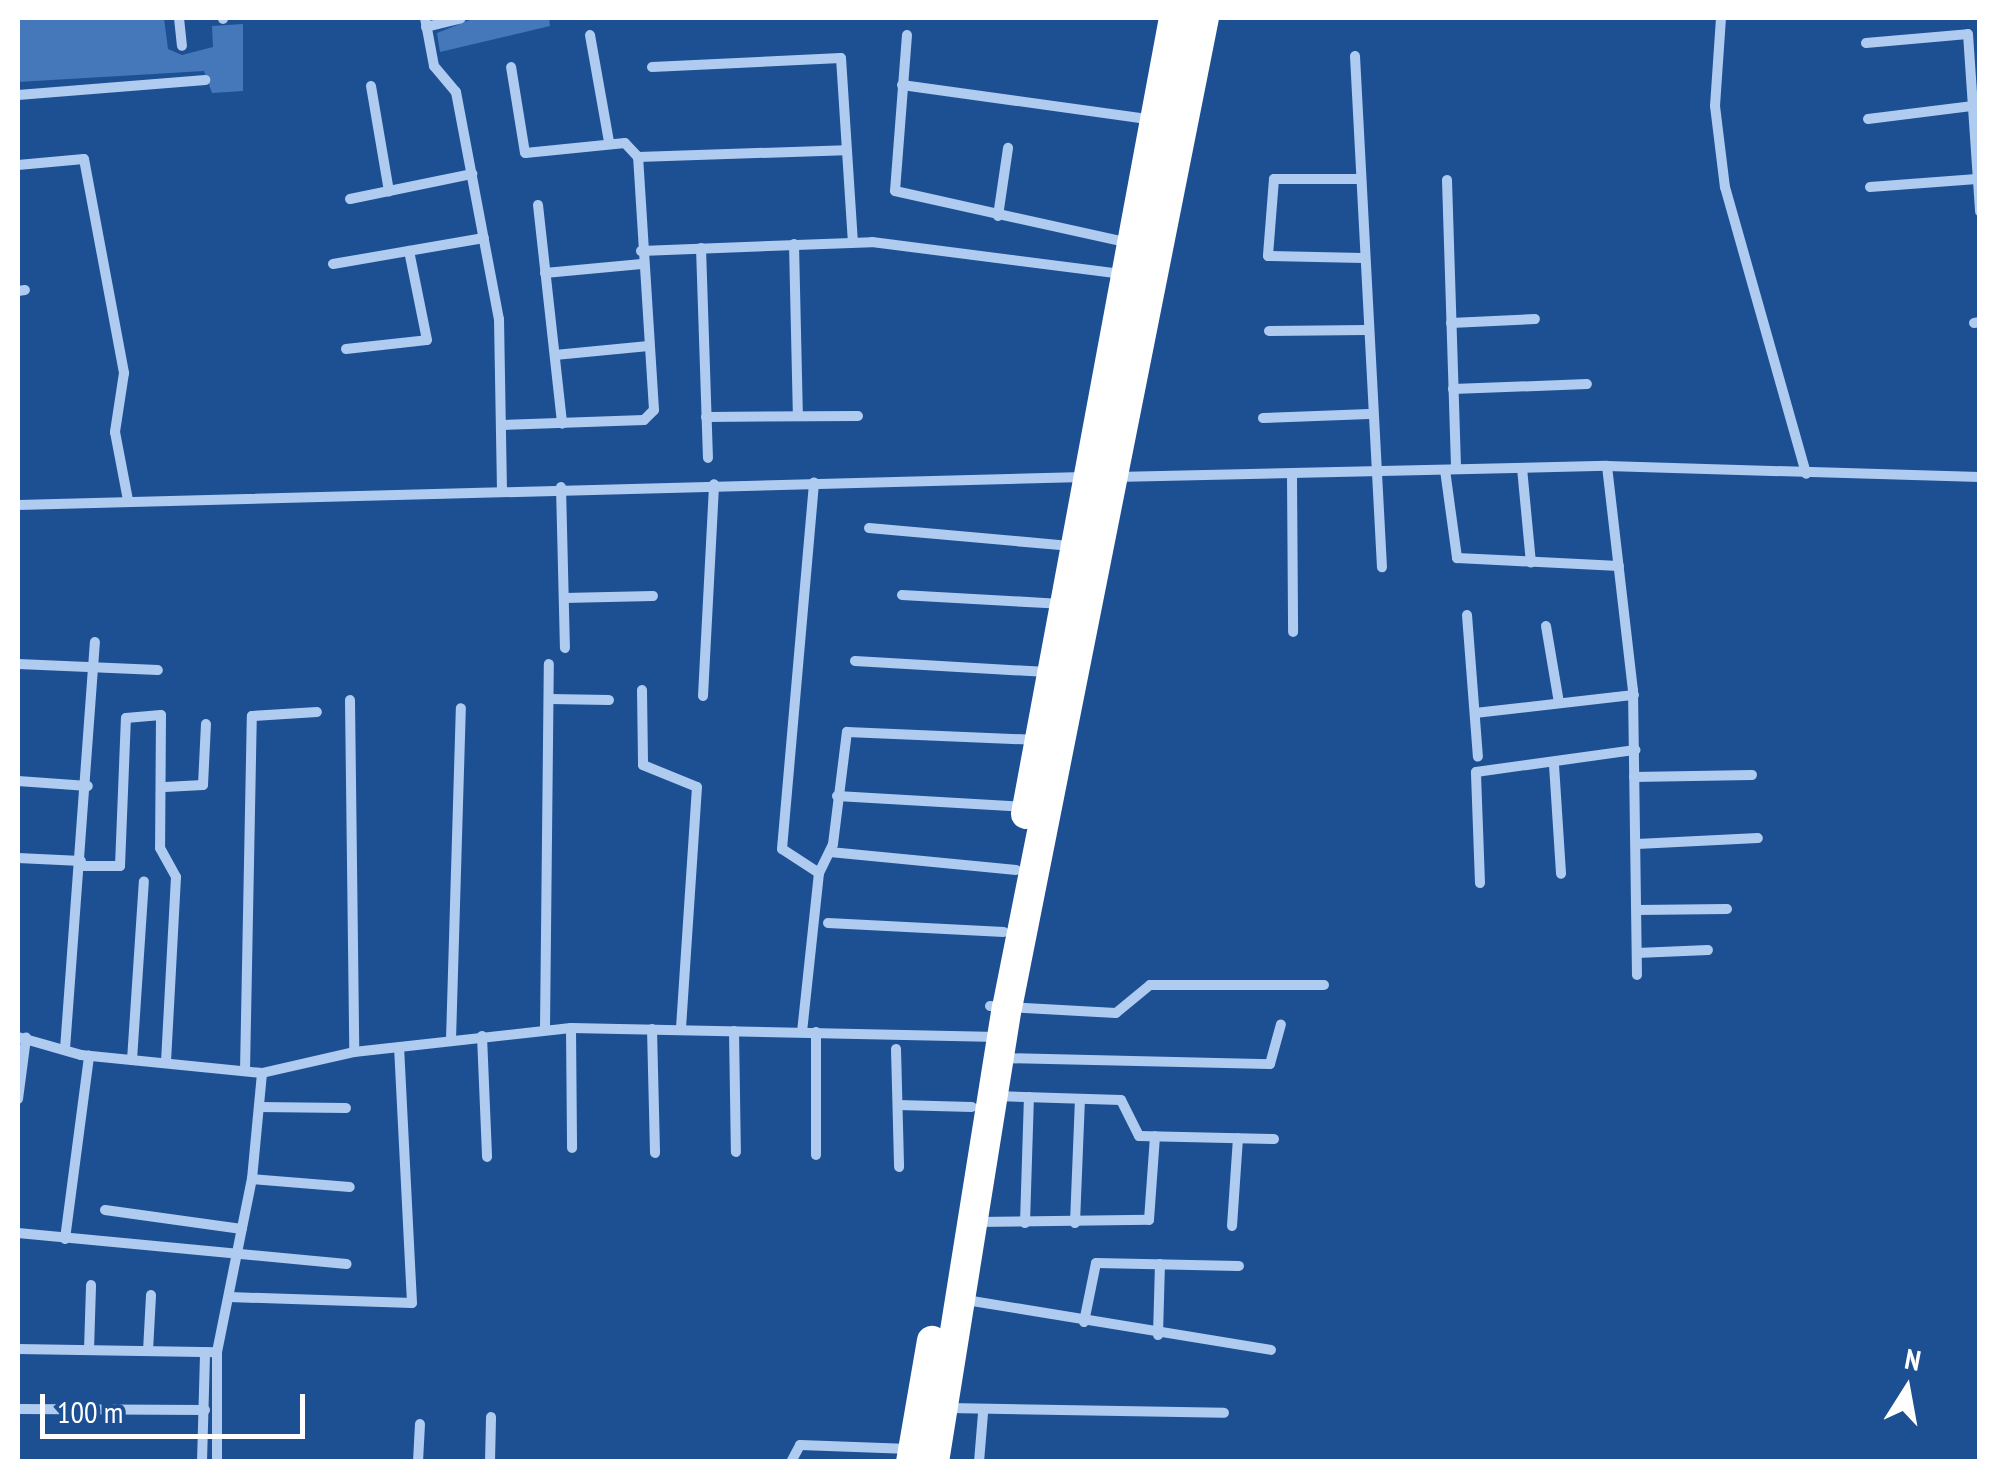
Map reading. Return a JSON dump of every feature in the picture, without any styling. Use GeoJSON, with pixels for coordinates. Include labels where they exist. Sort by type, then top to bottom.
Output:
{"type":"FeatureCollection","features":[{"type":"Feature","properties":{"kind":"highway"},"geometry":{"type":"LineString","coordinates":[[997,1029],[1004,932],[1076,547],[1104,477],[1154,120],[1178,18]]}},
{"type":"Feature","properties":{"kind":"highway"},"geometry":{"type":"LineString","coordinates":[[920,1457],[982,1101],[1104,477],[1178,18]]}},
{"type":"Feature","properties":{"kind":"highway"},"geometry":{"type":"LineString","coordinates":[[920,1457],[942,1407],[971,1222],[982,1101]]}},
{"type":"Feature","properties":{"kind":"street"},"geometry":{"type":"LineString","coordinates":[[180,18],[182,46]]}},
{"type":"Feature","properties":{"kind":"street"},"geometry":{"type":"LineString","coordinates":[[461,18],[426,22],[434,66],[456,92],[501,331],[502,488]]}},
{"type":"Feature","properties":{"kind":"street"},"geometry":{"type":"LineString","coordinates":[[1721,18],[1716,106],[1724,187],[1806,474]]}},
{"type":"Feature","properties":{"kind":"street"},"geometry":{"type":"LineString","coordinates":[[1866,44],[1968,34],[1980,212]]}},
{"type":"Feature","properties":{"kind":"street"},"geometry":{"type":"LineString","coordinates":[[590,36],[609,142]]}},
{"type":"Feature","properties":{"kind":"street"},"geometry":{"type":"LineString","coordinates":[[908,36],[895,192],[1135,244]]}},
{"type":"Feature","properties":{"kind":"street"},"geometry":{"type":"LineString","coordinates":[[1355,56],[1372,474],[1382,567]]}},
{"type":"Feature","properties":{"kind":"street"},"geometry":{"type":"LineString","coordinates":[[652,68],[841,58],[853,242]]}},
{"type":"Feature","properties":{"kind":"street"},"geometry":{"type":"LineString","coordinates":[[510,67],[525,152],[609,142],[638,157],[845,150]]}},
{"type":"Feature","properties":{"kind":"street"},"geometry":{"type":"LineString","coordinates":[[18,95],[205,80]]}},
{"type":"Feature","properties":{"kind":"street"},"geometry":{"type":"LineString","coordinates":[[902,85],[1154,120]]}},
{"type":"Feature","properties":{"kind":"street"},"geometry":{"type":"LineString","coordinates":[[371,86],[390,191]]}},
{"type":"Feature","properties":{"kind":"street"},"geometry":{"type":"LineString","coordinates":[[1868,119],[1974,106]]}},
{"type":"Feature","properties":{"kind":"street"},"geometry":{"type":"LineString","coordinates":[[998,216],[1008,148]]}},
{"type":"Feature","properties":{"kind":"street"},"geometry":{"type":"LineString","coordinates":[[501,426],[652,418],[638,157]]}},
{"type":"Feature","properties":{"kind":"street"},"geometry":{"type":"LineString","coordinates":[[18,166],[84,160],[124,373],[116,432],[128,500]]}},
{"type":"Feature","properties":{"kind":"street"},"geometry":{"type":"LineString","coordinates":[[350,200],[472,174]]}},
{"type":"Feature","properties":{"kind":"street"},"geometry":{"type":"LineString","coordinates":[[1360,179],[1274,180],[1268,256],[1363,258]]}},
{"type":"Feature","properties":{"kind":"street"},"geometry":{"type":"LineString","coordinates":[[1870,187],[1977,179]]}},
{"type":"Feature","properties":{"kind":"street"},"geometry":{"type":"LineString","coordinates":[[1446,180],[1453,389],[1450,469],[1457,558],[1619,566]]}},
{"type":"Feature","properties":{"kind":"street"},"geometry":{"type":"LineString","coordinates":[[538,204],[562,424]]}},
{"type":"Feature","properties":{"kind":"street"},"geometry":{"type":"LineString","coordinates":[[333,264],[484,238]]}},
{"type":"Feature","properties":{"kind":"street"},"geometry":{"type":"LineString","coordinates":[[641,251],[853,242],[1130,275]]}},
{"type":"Feature","properties":{"kind":"street"},"geometry":{"type":"LineString","coordinates":[[794,244],[798,416]]}},
{"type":"Feature","properties":{"kind":"street"},"geometry":{"type":"LineString","coordinates":[[701,248],[708,458]]}},
{"type":"Feature","properties":{"kind":"street"},"geometry":{"type":"LineString","coordinates":[[346,349],[427,340],[409,251]]}},
{"type":"Feature","properties":{"kind":"street"},"geometry":{"type":"LineString","coordinates":[[545,273],[642,264]]}},
{"type":"Feature","properties":{"kind":"street"},"geometry":{"type":"LineString","coordinates":[[1451,323],[1535,319]]}},
{"type":"Feature","properties":{"kind":"street"},"geometry":{"type":"LineString","coordinates":[[1269,331],[1366,330]]}},
{"type":"Feature","properties":{"kind":"street"},"geometry":{"type":"LineString","coordinates":[[555,355],[649,346]]}},
{"type":"Feature","properties":{"kind":"street"},"geometry":{"type":"LineString","coordinates":[[1453,389],[1587,384]]}},
{"type":"Feature","properties":{"kind":"street"},"geometry":{"type":"LineString","coordinates":[[1263,418],[1369,414]]}},
{"type":"Feature","properties":{"kind":"street"},"geometry":{"type":"LineString","coordinates":[[706,416],[858,416]]}},
{"type":"Feature","properties":{"kind":"street"},"geometry":{"type":"LineString","coordinates":[[1607,466],[1634,695],[1637,975]]}},
{"type":"Feature","properties":{"kind":"street"},"geometry":{"type":"LineString","coordinates":[[18,506],[502,488],[1372,474],[1607,466],[1980,477]]}},
{"type":"Feature","properties":{"kind":"street"},"geometry":{"type":"LineString","coordinates":[[1522,468],[1531,563]]}},
{"type":"Feature","properties":{"kind":"street"},"geometry":{"type":"LineString","coordinates":[[1292,475],[1293,632]]}},
{"type":"Feature","properties":{"kind":"street"},"geometry":{"type":"LineString","coordinates":[[814,482],[782,849],[818,873]]}},
{"type":"Feature","properties":{"kind":"street"},"geometry":{"type":"LineString","coordinates":[[703,696],[714,484]]}},
{"type":"Feature","properties":{"kind":"street"},"geometry":{"type":"LineString","coordinates":[[561,487],[566,648]]}},
{"type":"Feature","properties":{"kind":"street"},"geometry":{"type":"LineString","coordinates":[[869,528],[1076,547]]}},
{"type":"Feature","properties":{"kind":"street"},"geometry":{"type":"LineString","coordinates":[[902,595],[1066,604]]}},
{"type":"Feature","properties":{"kind":"street"},"geometry":{"type":"LineString","coordinates":[[564,598],[653,596]]}},
{"type":"Feature","properties":{"kind":"street"},"geometry":{"type":"LineString","coordinates":[[1467,615],[1478,757]]}},
{"type":"Feature","properties":{"kind":"street"},"geometry":{"type":"LineString","coordinates":[[1546,626],[1559,704]]}},
{"type":"Feature","properties":{"kind":"street"},"geometry":{"type":"LineString","coordinates":[[66,1049],[88,786],[95,642]]}},
{"type":"Feature","properties":{"kind":"street"},"geometry":{"type":"LineString","coordinates":[[855,661],[1052,672]]}},
{"type":"Feature","properties":{"kind":"street"},"geometry":{"type":"LineString","coordinates":[[18,664],[94,664],[158,670]]}},
{"type":"Feature","properties":{"kind":"street"},"geometry":{"type":"LineString","coordinates":[[545,1029],[549,664]]}},
{"type":"Feature","properties":{"kind":"street"},"geometry":{"type":"LineString","coordinates":[[642,690],[643,765],[697,787],[680,1029]]}},
{"type":"Feature","properties":{"kind":"street"},"geometry":{"type":"LineString","coordinates":[[1474,714],[1634,695]]}},
{"type":"Feature","properties":{"kind":"street"},"geometry":{"type":"LineString","coordinates":[[550,699],[609,700]]}},
{"type":"Feature","properties":{"kind":"street"},"geometry":{"type":"LineString","coordinates":[[350,700],[354,1052]]}},
{"type":"Feature","properties":{"kind":"street"},"geometry":{"type":"LineString","coordinates":[[451,1040],[461,708]]}},
{"type":"Feature","properties":{"kind":"street"},"geometry":{"type":"LineString","coordinates":[[246,1071],[252,716],[316,712]]}},
{"type":"Feature","properties":{"kind":"street"},"geometry":{"type":"LineString","coordinates":[[18,858],[81,863],[122,861],[128,713],[166,718],[160,848],[176,877],[166,1063]]}},
{"type":"Feature","properties":{"kind":"street"},"geometry":{"type":"LineString","coordinates":[[165,787],[203,785],[206,724]]}},
{"type":"Feature","properties":{"kind":"street"},"geometry":{"type":"LineString","coordinates":[[802,1032],[818,873],[830,852],[847,732],[1040,741]]}},
{"type":"Feature","properties":{"kind":"street"},"geometry":{"type":"LineString","coordinates":[[1480,882],[1476,772],[1554,765],[1634,750]]}},
{"type":"Feature","properties":{"kind":"street"},"geometry":{"type":"LineString","coordinates":[[1554,765],[1561,874]]}},
{"type":"Feature","properties":{"kind":"street"},"geometry":{"type":"LineString","coordinates":[[1634,777],[1752,775]]}},
{"type":"Feature","properties":{"kind":"street"},"geometry":{"type":"LineString","coordinates":[[18,781],[88,786]]}},
{"type":"Feature","properties":{"kind":"street"},"geometry":{"type":"LineString","coordinates":[[837,796],[1028,807]]}},
{"type":"Feature","properties":{"kind":"street"},"geometry":{"type":"LineString","coordinates":[[1636,844],[1758,838]]}},
{"type":"Feature","properties":{"kind":"street"},"geometry":{"type":"LineString","coordinates":[[830,852],[1016,870]]}},
{"type":"Feature","properties":{"kind":"street"},"geometry":{"type":"LineString","coordinates":[[132,1060],[144,881]]}},
{"type":"Feature","properties":{"kind":"street"},"geometry":{"type":"LineString","coordinates":[[1637,910],[1727,909]]}},
{"type":"Feature","properties":{"kind":"street"},"geometry":{"type":"LineString","coordinates":[[828,923],[1004,932]]}},
{"type":"Feature","properties":{"kind":"street"},"geometry":{"type":"LineString","coordinates":[[1637,953],[1708,950]]}},
{"type":"Feature","properties":{"kind":"street"},"geometry":{"type":"LineString","coordinates":[[18,1099],[22,1037],[90,1056],[262,1072],[354,1052],[545,1029],[997,1029],[1126,1012],[1150,985],[1324,984]]}},
{"type":"Feature","properties":{"kind":"street"},"geometry":{"type":"LineString","coordinates":[[997,1029],[1270,1064],[1281,1024]]}},
{"type":"Feature","properties":{"kind":"street"},"geometry":{"type":"LineString","coordinates":[[571,1028],[572,1148]]}},
{"type":"Feature","properties":{"kind":"street"},"geometry":{"type":"LineString","coordinates":[[652,1028],[655,1153]]}},
{"type":"Feature","properties":{"kind":"street"},"geometry":{"type":"LineString","coordinates":[[734,1031],[736,1152]]}},
{"type":"Feature","properties":{"kind":"street"},"geometry":{"type":"LineString","coordinates":[[816,1032],[816,1155]]}},
{"type":"Feature","properties":{"kind":"street"},"geometry":{"type":"LineString","coordinates":[[482,1036],[487,1157]]}},
{"type":"Feature","properties":{"kind":"street"},"geometry":{"type":"LineString","coordinates":[[229,1297],[412,1303],[398,1047]]}},
{"type":"Feature","properties":{"kind":"street"},"geometry":{"type":"LineString","coordinates":[[896,1049],[899,1167]]}},
{"type":"Feature","properties":{"kind":"street"},"geometry":{"type":"LineString","coordinates":[[66,1239],[90,1056]]}},
{"type":"Feature","properties":{"kind":"street"},"geometry":{"type":"LineString","coordinates":[[202,1462],[211,1352],[229,1297],[252,1179],[262,1072]]}},
{"type":"Feature","properties":{"kind":"street"},"geometry":{"type":"LineString","coordinates":[[1025,1223],[1029,1097]]}},
{"type":"Feature","properties":{"kind":"street"},"geometry":{"type":"LineString","coordinates":[[898,1105],[1029,1097],[1120,1100],[1130,1131],[1155,1136],[1274,1138]]}},
{"type":"Feature","properties":{"kind":"street"},"geometry":{"type":"LineString","coordinates":[[1075,1223],[1080,1099]]}},
{"type":"Feature","properties":{"kind":"street"},"geometry":{"type":"LineString","coordinates":[[259,1107],[346,1108]]}},
{"type":"Feature","properties":{"kind":"street"},"geometry":{"type":"LineString","coordinates":[[971,1222],[1149,1220],[1155,1136]]}},
{"type":"Feature","properties":{"kind":"street"},"geometry":{"type":"LineString","coordinates":[[1232,1226],[1238,1138]]}},
{"type":"Feature","properties":{"kind":"street"},"geometry":{"type":"LineString","coordinates":[[252,1179],[350,1188]]}},
{"type":"Feature","properties":{"kind":"street"},"geometry":{"type":"LineString","coordinates":[[105,1210],[242,1229]]}},
{"type":"Feature","properties":{"kind":"street"},"geometry":{"type":"LineString","coordinates":[[18,1234],[236,1260],[348,1264]]}},
{"type":"Feature","properties":{"kind":"street"},"geometry":{"type":"LineString","coordinates":[[1158,1334],[1160,1264]]}},
{"type":"Feature","properties":{"kind":"street"},"geometry":{"type":"LineString","coordinates":[[1084,1322],[1090,1266],[1240,1266]]}},
{"type":"Feature","properties":{"kind":"street"},"geometry":{"type":"LineString","coordinates":[[88,1350],[91,1285]]}},
{"type":"Feature","properties":{"kind":"street"},"geometry":{"type":"LineString","coordinates":[[148,1351],[151,1295]]}},
{"type":"Feature","properties":{"kind":"street"},"geometry":{"type":"LineString","coordinates":[[959,1298],[1084,1322],[1271,1350]]}},
{"type":"Feature","properties":{"kind":"street"},"geometry":{"type":"LineString","coordinates":[[18,1348],[211,1352]]}},
{"type":"Feature","properties":{"kind":"street"},"geometry":{"type":"LineString","coordinates":[[211,1352],[217,1462]]}},
{"type":"Feature","properties":{"kind":"street"},"geometry":{"type":"LineString","coordinates":[[942,1407],[983,1413],[1224,1413]]}},
{"type":"Feature","properties":{"kind":"street"},"geometry":{"type":"LineString","coordinates":[[18,1410],[204,1410]]}},
{"type":"Feature","properties":{"kind":"street"},"geometry":{"type":"LineString","coordinates":[[979,1462],[983,1413]]}},
{"type":"Feature","properties":{"kind":"street"},"geometry":{"type":"LineString","coordinates":[[490,1462],[491,1417]]}},
{"type":"Feature","properties":{"kind":"street"},"geometry":{"type":"LineString","coordinates":[[418,1462],[420,1424]]}},
{"type":"Feature","properties":{"kind":"street"},"geometry":{"type":"LineString","coordinates":[[790,1462],[800,1445],[920,1457]]}},
{"type":"Feature","properties":{"kind":"building"},"geometry":{"type":"Polygon","coordinates":[[[164,18],[168,49],[182,55],[213,47],[212,26],[243,24],[243,91],[212,93],[204,71],[18,82],[18,19],[164,18]]]}},
{"type":"Feature","properties":{"kind":"building"},"geometry":{"type":"Polygon","coordinates":[[[475,18],[549,18],[550,26],[440,52],[437,33],[475,18]]]}}]}
